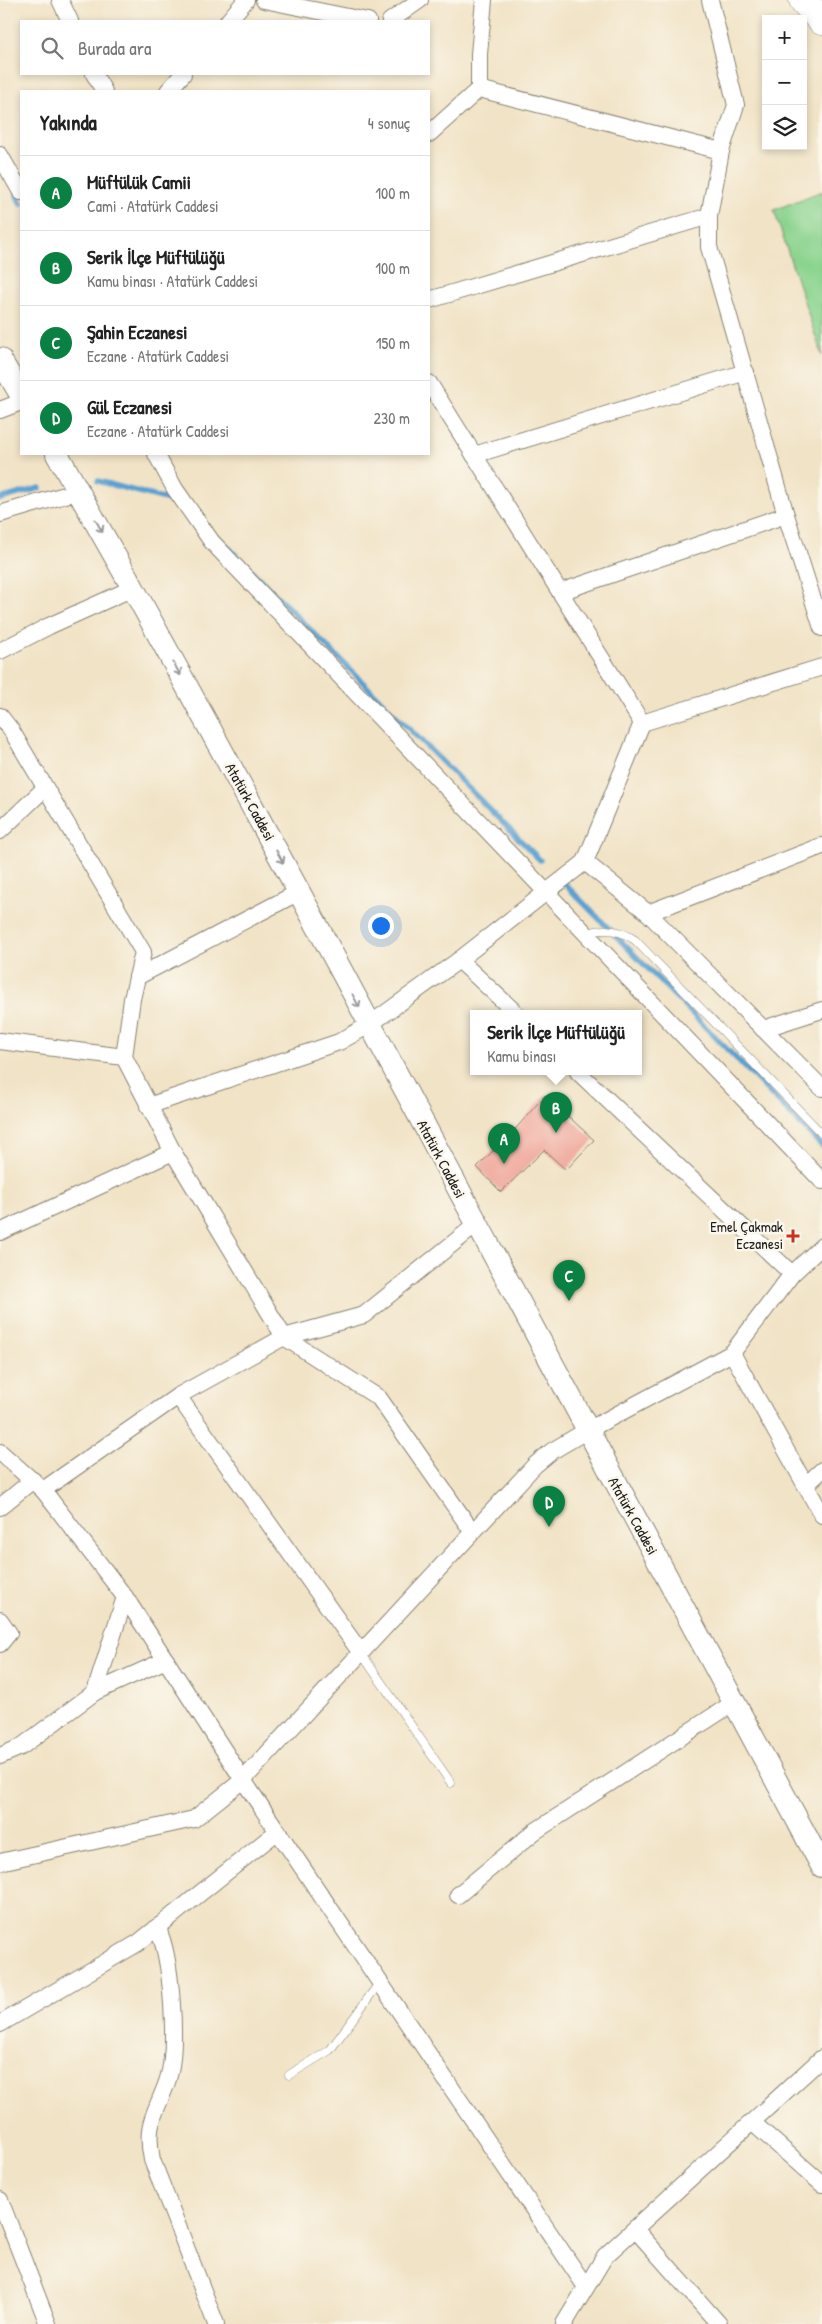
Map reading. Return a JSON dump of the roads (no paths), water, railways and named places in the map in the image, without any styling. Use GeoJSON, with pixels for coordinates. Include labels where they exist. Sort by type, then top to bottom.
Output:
{"type":"FeatureCollection","features":[{"type":"Feature","properties":{"kind":"highway"},"geometry":{"type":"LineString","coordinates":[[803,0],[822,20]]}},
{"type":"Feature","properties":{"kind":"highway"},"geometry":{"type":"LineString","coordinates":[[815,0],[822,20]]}},
{"type":"Feature","properties":{"kind":"main road"},"geometry":{"type":"LineString","coordinates":[[0,359],[20,393]]}},
{"type":"Feature","properties":{"kind":"main road","name":"Atatürk Caddesi"},"geometry":{"type":"LineString","coordinates":[[57,455],[133,588],[299,892],[368,1025],[477,1224],[586,1431],[735,1702],[822,1866]]}},
{"type":"Feature","properties":{"kind":"street"},"geometry":{"type":"LineString","coordinates":[[60,0],[70,20]]}},
{"type":"Feature","properties":{"kind":"street"},"geometry":{"type":"LineString","coordinates":[[229,20],[246,0]]}},
{"type":"Feature","properties":{"kind":"street"},"geometry":{"type":"LineString","coordinates":[[264,0],[363,20]]}},
{"type":"Feature","properties":{"kind":"street"},"geometry":{"type":"LineString","coordinates":[[391,20],[420,0]]}},
{"type":"Feature","properties":{"kind":"street"},"geometry":{"type":"LineString","coordinates":[[430,133],[479,89],[479,54],[484,0]]}},
{"type":"Feature","properties":{"kind":"street"},"geometry":{"type":"LineString","coordinates":[[710,0],[736,106],[721,151],[708,216],[709,247],[786,515],[822,628]]}},
{"type":"Feature","properties":{"kind":"street"},"geometry":{"type":"LineString","coordinates":[[95,75],[103,90]]}},
{"type":"Feature","properties":{"kind":"street"},"geometry":{"type":"LineString","coordinates":[[169,90],[182,75]]}},
{"type":"Feature","properties":{"kind":"street"},"geometry":{"type":"LineString","coordinates":[[479,89],[721,151]]}},
{"type":"Feature","properties":{"kind":"street"},"geometry":{"type":"LineString","coordinates":[[0,155],[20,190]]}},
{"type":"Feature","properties":{"kind":"street"},"geometry":{"type":"LineString","coordinates":[[430,300],[708,216]]}},
{"type":"Feature","properties":{"kind":"street"},"geometry":{"type":"LineString","coordinates":[[474,454],[746,372]]}},
{"type":"Feature","properties":{"kind":"street"},"geometry":{"type":"LineString","coordinates":[[430,385],[642,723]]}},
{"type":"Feature","properties":{"kind":"street"},"geometry":{"type":"LineString","coordinates":[[0,410],[20,402]]}},
{"type":"Feature","properties":{"kind":"street"},"geometry":{"type":"LineString","coordinates":[[157,455],[175,489],[212,542],[822,1181]]}},
{"type":"Feature","properties":{"kind":"street"},"geometry":{"type":"LineString","coordinates":[[0,514],[79,491]]}},
{"type":"Feature","properties":{"kind":"street"},"geometry":{"type":"LineString","coordinates":[[560,592],[786,515]]}},
{"type":"Feature","properties":{"kind":"street"},"geometry":{"type":"LineString","coordinates":[[0,651],[49,626],[133,588]]}},
{"type":"Feature","properties":{"kind":"street"},"geometry":{"type":"LineString","coordinates":[[642,723],[822,667]]}},
{"type":"Feature","properties":{"kind":"street"},"geometry":{"type":"LineString","coordinates":[[0,716],[143,952],[124,1056],[173,1152],[284,1337],[379,1398],[472,1531]]}},
{"type":"Feature","properties":{"kind":"street"},"geometry":{"type":"LineString","coordinates":[[148,1106],[339,1042],[368,1025],[459,960],[585,862],[642,723]]}},
{"type":"Feature","properties":{"kind":"street"},"geometry":{"type":"LineString","coordinates":[[0,831],[45,788]]}},
{"type":"Feature","properties":{"kind":"street"},"geometry":{"type":"LineString","coordinates":[[648,913],[822,846]]}},
{"type":"Feature","properties":{"kind":"street"},"geometry":{"type":"LineString","coordinates":[[585,862],[648,913],[822,1088]]}},
{"type":"Feature","properties":{"kind":"street"},"geometry":{"type":"LineString","coordinates":[[137,977],[299,892]]}},
{"type":"Feature","properties":{"kind":"street"},"geometry":{"type":"LineString","coordinates":[[459,960],[513,1010]]}},
{"type":"Feature","properties":{"kind":"street"},"geometry":{"type":"LineString","coordinates":[[763,1029],[822,1010]]}},
{"type":"Feature","properties":{"kind":"street"},"geometry":{"type":"LineString","coordinates":[[0,1041],[124,1056]]}},
{"type":"Feature","properties":{"kind":"street"},"geometry":{"type":"LineString","coordinates":[[581,1075],[792,1274]]}},
{"type":"Feature","properties":{"kind":"street"},"geometry":{"type":"LineString","coordinates":[[0,1232],[173,1152]]}},
{"type":"Feature","properties":{"kind":"street"},"geometry":{"type":"LineString","coordinates":[[0,1507],[178,1396],[284,1337],[364,1315],[477,1224]]}},
{"type":"Feature","properties":{"kind":"street"},"geometry":{"type":"LineString","coordinates":[[0,1862],[194,1819],[243,1780],[535,1465],[552,1451],[586,1431],[732,1353],[792,1274],[822,1246]]}},
{"type":"Feature","properties":{"kind":"street"},"geometry":{"type":"LineString","coordinates":[[732,1353],[822,1515]]}},
{"type":"Feature","properties":{"kind":"street"},"geometry":{"type":"LineString","coordinates":[[178,1396],[361,1653]]}},
{"type":"Feature","properties":{"kind":"street"},"geometry":{"type":"LineString","coordinates":[[0,1452],[38,1485],[125,1596],[243,1780],[586,2287]]}},
{"type":"Feature","properties":{"kind":"street"},"geometry":{"type":"LineString","coordinates":[[806,1485],[822,1470]]}},
{"type":"Feature","properties":{"kind":"street"},"geometry":{"type":"LineString","coordinates":[[95,1692],[125,1596]]}},
{"type":"Feature","properties":{"kind":"street"},"geometry":{"type":"LineString","coordinates":[[0,1620],[9,1634],[0,1644]]}},
{"type":"Feature","properties":{"kind":"street"},"geometry":{"type":"LineString","coordinates":[[0,1756],[21,1748],[95,1692],[166,1660]]}},
{"type":"Feature","properties":{"kind":"street"},"geometry":{"type":"LineString","coordinates":[[458,1895],[534,1832],[735,1702]]}},
{"type":"Feature","properties":{"kind":"street"},"geometry":{"type":"LineString","coordinates":[[0,2024],[138,1943],[278,1832]]}},
{"type":"Feature","properties":{"kind":"street"},"geometry":{"type":"LineString","coordinates":[[157,1927],[166,1950],[172,2052],[168,2078],[152,2116],[149,2142],[152,2160],[216,2324]]}},
{"type":"Feature","properties":{"kind":"street"},"geometry":{"type":"LineString","coordinates":[[564,2324],[605,2256],[822,2058]]}},
{"type":"Feature","properties":{"kind":"street"},"geometry":{"type":"LineString","coordinates":[[752,2122],[822,2184]]}},
{"type":"Feature","properties":{"kind":"street"},"geometry":{"type":"LineString","coordinates":[[0,2200],[48,2324]]}},
{"type":"Feature","properties":{"kind":"street"},"geometry":{"type":"LineString","coordinates":[[635,2229],[718,2324]]}},
{"type":"Feature","properties":{"kind":"lane"},"geometry":{"type":"LineString","coordinates":[[586,934],[609,929],[626,934],[635,940],[822,1134]]}},
{"type":"Feature","properties":{"kind":"lane"},"geometry":{"type":"LineString","coordinates":[[361,1653],[451,1783]]}},
{"type":"Feature","properties":{"kind":"lane"},"geometry":{"type":"LineString","coordinates":[[289,2075],[330,2050],[380,1982]]}},
{"type":"Feature","properties":{"kind":"waterway"},"geometry":{"type":"LineString","coordinates":[[16,194],[20,202]]}},
{"type":"Feature","properties":{"kind":"waterway"},"geometry":{"type":"LineString","coordinates":[[98,481],[180,503]]}},
{"type":"Feature","properties":{"kind":"waterway"},"geometry":{"type":"LineString","coordinates":[[0,499],[40,488]]}},
{"type":"Feature","properties":{"kind":"waterway"},"geometry":{"type":"LineString","coordinates":[[219,538],[540,860]]}},
{"type":"Feature","properties":{"kind":"waterway"},"geometry":{"type":"LineString","coordinates":[[564,883],[822,1146]]}},
{"type":"Feature","properties":{"kind":"place","name":"Serik İlçe Müftülüğü"},"geometry":{"type":"Point","coordinates":[556,1133]}},
{"type":"Feature","properties":{"kind":"place","name":"Müftülük Camii"},"geometry":{"type":"Point","coordinates":[504,1164]}},
{"type":"Feature","properties":{"kind":"place","name":"Emel Çakmak Eczanesi"},"geometry":{"type":"Point","coordinates":[793,1236]}},
{"type":"Feature","properties":{"kind":"place","name":"Şahin Eczanesi"},"geometry":{"type":"Point","coordinates":[569,1301]}},
{"type":"Feature","properties":{"kind":"place","name":"Gül Eczanesi"},"geometry":{"type":"Point","coordinates":[549,1527]}}]}
